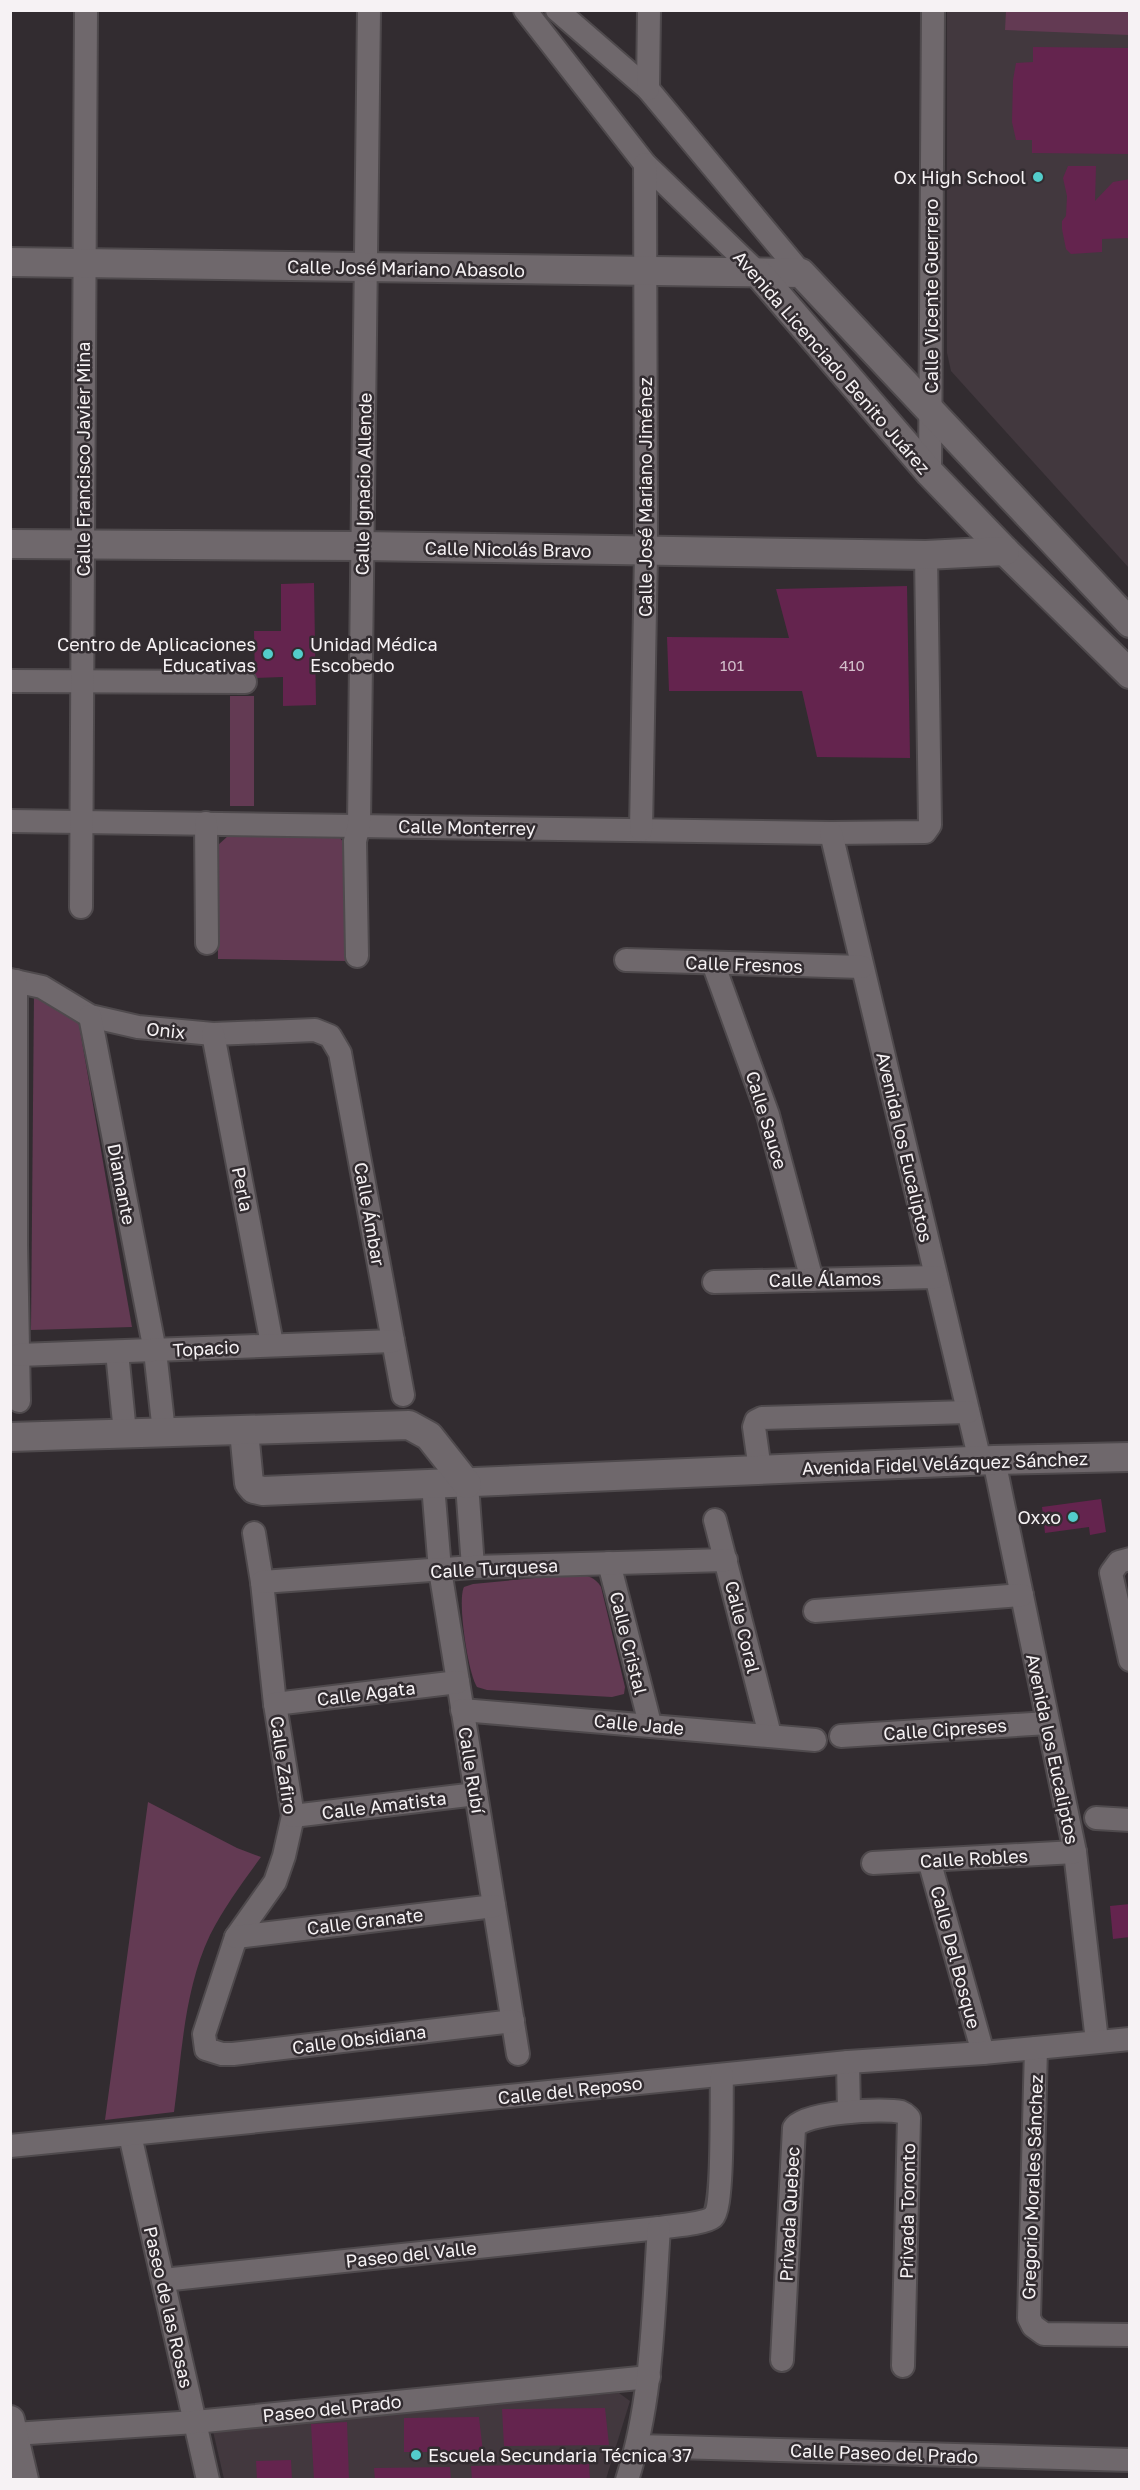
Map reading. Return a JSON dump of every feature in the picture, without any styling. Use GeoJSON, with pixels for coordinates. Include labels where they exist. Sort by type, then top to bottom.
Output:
{"type":"FeatureCollection","features":[{"type":"Feature","properties":{"kind":"street","name":"Calle Francisco Javier Mina"},"geometry":{"type":"LineString","coordinates":[[81,907],[86,10]]}},
{"type":"Feature","properties":{"kind":"street","name":"Calle Ignacio Allende"},"geometry":{"type":"LineString","coordinates":[[357,957],[355,841],[359,825],[369,10]]}},
{"type":"Feature","properties":{"kind":"street","name":"Avenida Licenciado Benito Juárez"},"geometry":{"type":"LineString","coordinates":[[525,10],[645,164],[758,273],[930,472],[1005,551],[1130,674]]}},
{"type":"Feature","properties":{"kind":"street","name":"Avenida Licenciado Benito Juárez"},"geometry":{"type":"LineString","coordinates":[[557,10],[648,89],[801,273],[1130,623]]}},
{"type":"Feature","properties":{"kind":"street"},"geometry":{"type":"LineString","coordinates":[[648,89],[649,10]]}},
{"type":"Feature","properties":{"kind":"street","name":"Calle Vicente Guerrero"},"geometry":{"type":"LineString","coordinates":[[930,472],[933,10]]}},
{"type":"Feature","properties":{"kind":"street","name":"Calle José Mariano Jiménez"},"geometry":{"type":"LineString","coordinates":[[641,830],[646,552],[645,164]]}},
{"type":"Feature","properties":{"kind":"street","name":"Calle José Mariano Abasolo"},"geometry":{"type":"LineString","coordinates":[[10,262],[801,273]]}},
{"type":"Feature","properties":{"kind":"street","name":"Calle Nicolás Bravo"},"geometry":{"type":"LineString","coordinates":[[10,544],[362,546],[926,555],[1005,551]]}},
{"type":"Feature","properties":{"kind":"street","name":"Calle Monterrey"},"geometry":{"type":"LineString","coordinates":[[10,821],[923,833],[928,831],[930,825],[926,555]]}},
{"type":"Feature","properties":{"kind":"street"},"geometry":{"type":"LineString","coordinates":[[10,681],[245,682]]}},
{"type":"Feature","properties":{"kind":"street"},"geometry":{"type":"LineString","coordinates":[[206,823],[207,943]]}},
{"type":"Feature","properties":{"kind":"street","name":"Avenida los Eucaliptos"},"geometry":{"type":"LineString","coordinates":[[831,833],[968,1413],[987,1460],[1022,1595],[1075,1852],[1097,2041]]}},
{"type":"Feature","properties":{"kind":"street","name":"Calle Fresnos"},"geometry":{"type":"LineString","coordinates":[[626,960],[862,967]]}},
{"type":"Feature","properties":{"kind":"street","name":"Calle Sauce"},"geometry":{"type":"LineString","coordinates":[[713,963],[768,1115],[812,1280]]}},
{"type":"Feature","properties":{"kind":"street"},"geometry":{"type":"LineString","coordinates":[[13,980],[13,1244],[19,1401]]}},
{"type":"Feature","properties":{"kind":"street","name":"Onix"},"geometry":{"type":"LineString","coordinates":[[13,980],[42,987],[90,1016],[138,1027],[213,1034],[305,1029],[330,1036]]}},
{"type":"Feature","properties":{"kind":"street","name":"Diamante"},"geometry":{"type":"LineString","coordinates":[[90,1016],[155,1351],[164,1432]]}},
{"type":"Feature","properties":{"kind":"street","name":"Perla"},"geometry":{"type":"LineString","coordinates":[[213,1034],[272,1344]]}},
{"type":"Feature","properties":{"kind":"street","name":"Calle Ámbar"},"geometry":{"type":"LineString","coordinates":[[330,1036],[340,1053],[403,1395]]}},
{"type":"Feature","properties":{"kind":"street","name":"Calle Álamos"},"geometry":{"type":"LineString","coordinates":[[714,1282],[936,1277]]}},
{"type":"Feature","properties":{"kind":"street","name":"Topacio"},"geometry":{"type":"LineString","coordinates":[[19,1355],[393,1341]]}},
{"type":"Feature","properties":{"kind":"street"},"geometry":{"type":"LineString","coordinates":[[117,1352],[125,1433]]}},
{"type":"Feature","properties":{"kind":"street"},"geometry":{"type":"LineString","coordinates":[[760,1470],[754,1427],[756,1421],[760,1419],[968,1413]]}},
{"type":"Feature","properties":{"kind":"street"},"geometry":{"type":"LineString","coordinates":[[10,1437],[409,1425],[429,1436],[467,1484],[473,1567]]}},
{"type":"Feature","properties":{"kind":"street","name":"Avenida Fidel Velázquez Sánchez"},"geometry":{"type":"LineString","coordinates":[[244,1431],[249,1483],[258,1491],[1130,1456]]}},
{"type":"Feature","properties":{"kind":"street","name":"Calle Rubí"},"geometry":{"type":"LineString","coordinates":[[433,1485],[440,1570],[518,2055]]}},
{"type":"Feature","properties":{"kind":"street","name":"Calle Coral"},"geometry":{"type":"LineString","coordinates":[[715,1520],[770,1735]]}},
{"type":"Feature","properties":{"kind":"street","name":"Calle Zafiro"},"geometry":{"type":"LineString","coordinates":[[206,2049],[204,2034],[236,1937],[275,1882],[284,1856],[293,1816],[275,1704],[262,1582],[254,1533]]}},
{"type":"Feature","properties":{"kind":"street","name":"Calle Turquesa"},"geometry":{"type":"LineString","coordinates":[[262,1582],[473,1567],[726,1560]]}},
{"type":"Feature","properties":{"kind":"street"},"geometry":{"type":"LineString","coordinates":[[1123,1562],[1111,1573],[1130,1660]]}},
{"type":"Feature","properties":{"kind":"street","name":"Calle Cristal"},"geometry":{"type":"LineString","coordinates":[[609,1563],[650,1724]]}},
{"type":"Feature","properties":{"kind":"street"},"geometry":{"type":"LineString","coordinates":[[815,1611],[1022,1595]]}},
{"type":"Feature","properties":{"kind":"street","name":"Calle Agata"},"geometry":{"type":"LineString","coordinates":[[275,1704],[458,1682]]}},
{"type":"Feature","properties":{"kind":"street","name":"Calle Jade"},"geometry":{"type":"LineString","coordinates":[[462,1710],[650,1724],[815,1740]]}},
{"type":"Feature","properties":{"kind":"street","name":"Calle Cipreses"},"geometry":{"type":"LineString","coordinates":[[841,1736],[1048,1722]]}},
{"type":"Feature","properties":{"kind":"street","name":"Calle Amatista"},"geometry":{"type":"LineString","coordinates":[[293,1816],[476,1794]]}},
{"type":"Feature","properties":{"kind":"street"},"geometry":{"type":"LineString","coordinates":[[1096,1818],[1130,1820]]}},
{"type":"Feature","properties":{"kind":"street","name":"Calle Robles"},"geometry":{"type":"LineString","coordinates":[[873,1863],[1075,1852]]}},
{"type":"Feature","properties":{"kind":"street","name":"Calle Del Bosque"},"geometry":{"type":"LineString","coordinates":[[929,1860],[983,2053]]}},
{"type":"Feature","properties":{"kind":"street","name":"Calle Granate"},"geometry":{"type":"LineString","coordinates":[[236,1937],[494,1906]]}},
{"type":"Feature","properties":{"kind":"street","name":"Calle Obsidiana"},"geometry":{"type":"LineString","coordinates":[[206,2049],[222,2054],[233,2054],[513,2021]]}},
{"type":"Feature","properties":{"kind":"street","name":"Calle del Reposo"},"geometry":{"type":"LineString","coordinates":[[10,2146],[848,2062],[983,2053],[1130,2039]]}},
{"type":"Feature","properties":{"kind":"street","name":"Gregorio Morales Sánchez"},"geometry":{"type":"LineString","coordinates":[[1036,2048],[1028,2310],[1033,2326],[1044,2334],[1130,2336]]}},
{"type":"Feature","properties":{"kind":"street"},"geometry":{"type":"LineString","coordinates":[[848,2062],[849,2112]]}},
{"type":"Feature","properties":{"kind":"street","name":"Paseo del Valle"},"geometry":{"type":"LineString","coordinates":[[163,2280],[659,2228],[706,2220],[713,2217],[717,2211],[720,2191],[722,2075]]}},
{"type":"Feature","properties":{"kind":"street","name":"Privada Quebec"},"geometry":{"type":"LineString","coordinates":[[782,2360],[794,2128],[796,2123],[810,2118],[849,2112]]}},
{"type":"Feature","properties":{"kind":"street","name":"Privada Toronto"},"geometry":{"type":"LineString","coordinates":[[849,2112],[900,2112],[909,2118],[903,2366]]}},
{"type":"Feature","properties":{"kind":"street","name":"Paseo de las Rosas"},"geometry":{"type":"LineString","coordinates":[[130,2135],[208,2480]]}},
{"type":"Feature","properties":{"kind":"street"},"geometry":{"type":"LineString","coordinates":[[627,2480],[638,2446],[649,2377],[659,2228]]}},
{"type":"Feature","properties":{"kind":"street","name":"Paseo del Prado"},"geometry":{"type":"LineString","coordinates":[[12,2427],[195,2422],[649,2377]]}},
{"type":"Feature","properties":{"kind":"street"},"geometry":{"type":"LineString","coordinates":[[12,2427],[24,2480]]}},
{"type":"Feature","properties":{"kind":"street","name":"Calle Paseo del Prado"},"geometry":{"type":"LineString","coordinates":[[638,2446],[1130,2460]]}},
{"type":"Feature","properties":{"kind":"shaded area","name":"Ox High School"},"geometry":{"type":"Polygon","coordinates":[[[947,11],[1129,11],[1129,568],[951,371],[947,353],[947,11]]]}},
{"type":"Feature","properties":{"kind":"shaded area"},"geometry":{"type":"Polygon","coordinates":[[[1006,11],[1129,11],[1129,35],[1005,30],[1006,11]]]}},
{"type":"Feature","properties":{"kind":"shaded area"},"geometry":{"type":"Polygon","coordinates":[[[230,696],[254,696],[254,806],[230,806],[230,696]]]}},
{"type":"Feature","properties":{"kind":"shaded area"},"geometry":{"type":"Polygon","coordinates":[[[337,834],[347,847],[346,961],[218,959],[217,846],[229,835],[337,834]]]}},
{"type":"Feature","properties":{"kind":"shaded area"},"geometry":{"type":"Polygon","coordinates":[[[34,994],[78,1019],[132,1327],[31,1330],[34,994]]]}},
{"type":"Feature","properties":{"kind":"shaded area"},"geometry":{"type":"Polygon","coordinates":[[[576,1574],[590,1577],[601,1587],[625,1687],[624,1694],[612,1697],[487,1690],[477,1687],[470,1668],[464,1637],[462,1594],[464,1587],[473,1584],[576,1574]]]}},
{"type":"Feature","properties":{"kind":"shaded area"},"geometry":{"type":"Polygon","coordinates":[[[148,1802],[237,1848],[261,1857],[221,1915],[201,1956],[185,2022],[174,2112],[105,2120],[148,1802]]]}},
{"type":"Feature","properties":{"kind":"shaded area","name":"Escuela Secundaria Técnica 37"},"geometry":{"type":"Polygon","coordinates":[[[619,2393],[630,2401],[606,2479],[224,2479],[213,2431],[619,2393]]]}},
{"type":"Feature","properties":{"kind":"building"},"geometry":{"type":"Polygon","coordinates":[[[1033,47],[1130,48],[1130,154],[1032,153],[1032,140],[1016,140],[1012,122],[1013,80],[1016,63],[1033,62],[1033,47]]]}},
{"type":"Feature","properties":{"kind":"building"},"geometry":{"type":"Polygon","coordinates":[[[1068,166],[1096,166],[1095,201],[1113,182],[1130,179],[1130,238],[1102,239],[1102,252],[1071,254],[1066,249],[1062,221],[1066,216],[1067,196],[1063,178],[1068,166]]]}},
{"type":"Feature","properties":{"kind":"building","name":"Unidad Médica Escobedo"},"geometry":{"type":"Polygon","coordinates":[[[314,583],[316,705],[283,706],[283,677],[255,678],[254,631],[281,631],[281,584],[314,583]]]}},
{"type":"Feature","properties":{"kind":"building"},"geometry":{"type":"Polygon","coordinates":[[[907,586],[910,758],[817,757],[802,691],[669,691],[667,637],[789,638],[776,589],[907,586]]]}},
{"type":"Feature","properties":{"kind":"building","name":"Oxxo"},"geometry":{"type":"Polygon","coordinates":[[[1101,1499],[1106,1532],[1090,1535],[1089,1527],[1045,1533],[1042,1507],[1101,1499]]]}},
{"type":"Feature","properties":{"kind":"building"},"geometry":{"type":"Polygon","coordinates":[[[1130,1904],[1130,1937],[1113,1939],[1110,1906],[1130,1904]]]}},
{"type":"Feature","properties":{"kind":"building"},"geometry":{"type":"Polygon","coordinates":[[[605,2408],[609,2445],[504,2446],[502,2409],[605,2408]]]}},
{"type":"Feature","properties":{"kind":"building"},"geometry":{"type":"Polygon","coordinates":[[[479,2417],[483,2452],[404,2452],[404,2418],[479,2417]]]}},
{"type":"Feature","properties":{"kind":"building"},"geometry":{"type":"Polygon","coordinates":[[[347,2422],[349,2480],[314,2480],[311,2424],[347,2422]]]}},
{"type":"Feature","properties":{"kind":"building"},"geometry":{"type":"Polygon","coordinates":[[[291,2460],[292,2480],[257,2480],[256,2461],[291,2460]]]}},
{"type":"Feature","properties":{"kind":"building"},"geometry":{"type":"Polygon","coordinates":[[[589,2464],[590,2480],[472,2480],[471,2466],[589,2464]]]}},
{"type":"Feature","properties":{"kind":"building"},"geometry":{"type":"Polygon","coordinates":[[[450,2467],[451,2480],[375,2480],[374,2468],[450,2467]]]}},
{"type":"Feature","properties":{"kind":"place","name":"Ox High School"},"geometry":{"type":"Point","coordinates":[1038,177]}},
{"type":"Feature","properties":{"kind":"place","name":"Centro de Aplicaciones Educativas"},"geometry":{"type":"Point","coordinates":[268,654]}},
{"type":"Feature","properties":{"kind":"place","name":"Unidad Médica Escobedo"},"geometry":{"type":"Point","coordinates":[298,654]}},
{"type":"Feature","properties":{"kind":"place","name":"Oxxo"},"geometry":{"type":"Point","coordinates":[1073,1517]}},
{"type":"Feature","properties":{"kind":"place","name":"Escuela Secundaria Técnica 37"},"geometry":{"type":"Point","coordinates":[416,2455]}}]}
